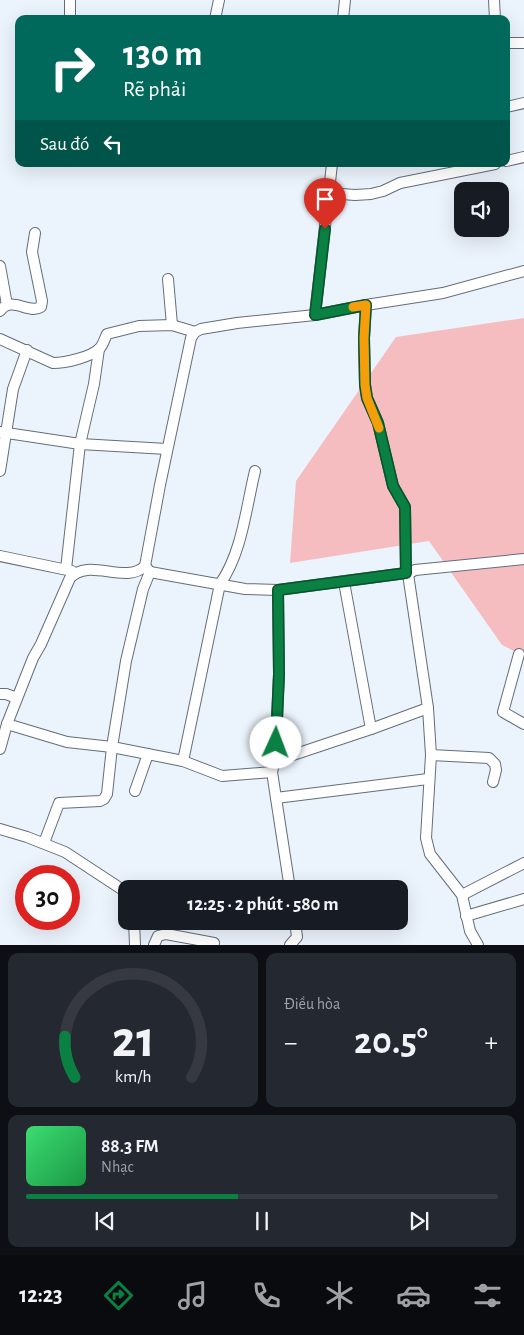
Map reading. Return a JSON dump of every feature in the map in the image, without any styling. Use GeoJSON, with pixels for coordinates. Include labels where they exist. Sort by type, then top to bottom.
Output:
{"type":"FeatureCollection","features":[{"type":"Feature","properties":{"kind":"street"},"geometry":{"type":"LineString","coordinates":[[70,0],[70,15]]}},
{"type":"Feature","properties":{"kind":"street"},"geometry":{"type":"LineString","coordinates":[[216,15],[219,0]]}},
{"type":"Feature","properties":{"kind":"street"},"geometry":{"type":"LineString","coordinates":[[343,15],[345,0]]}},
{"type":"Feature","properties":{"kind":"street"},"geometry":{"type":"LineString","coordinates":[[494,0],[494,15]]}},
{"type":"Feature","properties":{"kind":"street"},"geometry":{"type":"LineString","coordinates":[[510,43],[524,43]]}},
{"type":"Feature","properties":{"kind":"street"},"geometry":{"type":"LineString","coordinates":[[510,106],[524,102]]}},
{"type":"Feature","properties":{"kind":"street"},"geometry":{"type":"LineString","coordinates":[[510,161],[524,157]]}},
{"type":"Feature","properties":{"kind":"street"},"geometry":{"type":"LineString","coordinates":[[315,315],[332,167]]}},
{"type":"Feature","properties":{"kind":"street"},"geometry":{"type":"LineString","coordinates":[[329,193],[371,194],[400,183],[481,167]]}},
{"type":"Feature","properties":{"kind":"street"},"geometry":{"type":"LineString","coordinates":[[0,266],[4,308],[12,304],[36,309],[41,307],[42,301],[32,252],[35,233]]}},
{"type":"Feature","properties":{"kind":"street"},"geometry":{"type":"LineString","coordinates":[[44,843],[56,805],[59,803],[100,801],[104,799],[108,788],[112,747],[126,661],[148,569],[168,449],[191,338],[195,332],[201,329],[237,323],[315,315],[443,293],[524,271]]}},
{"type":"Feature","properties":{"kind":"street"},"geometry":{"type":"LineString","coordinates":[[168,279],[172,325]]}},
{"type":"Feature","properties":{"kind":"street"},"geometry":{"type":"LineString","coordinates":[[366,305],[364,338],[365,385],[367,398],[378,423],[393,486],[405,507],[407,574],[428,708],[431,755],[428,779],[426,838],[430,854],[462,895],[470,931],[478,945]]}},
{"type":"Feature","properties":{"kind":"street"},"geometry":{"type":"LineString","coordinates":[[0,748],[7,724],[33,658],[70,578],[80,444],[94,384],[99,349],[107,334],[139,326],[172,325],[195,332]]}},
{"type":"Feature","properties":{"kind":"street"},"geometry":{"type":"LineString","coordinates":[[0,339],[54,362],[63,363],[73,361],[99,349]]}},
{"type":"Feature","properties":{"kind":"street"},"geometry":{"type":"LineString","coordinates":[[0,471],[4,433],[13,389],[27,350]]}},
{"type":"Feature","properties":{"kind":"street"},"geometry":{"type":"LineString","coordinates":[[4,433],[80,444],[168,449]]}},
{"type":"Feature","properties":{"kind":"street"},"geometry":{"type":"LineString","coordinates":[[183,761],[220,584],[229,572],[236,557],[255,471]]}},
{"type":"Feature","properties":{"kind":"street"},"geometry":{"type":"LineString","coordinates":[[0,556],[71,571],[86,570],[130,573],[148,569],[245,589],[278,590],[407,574],[416,570],[524,559]]}},
{"type":"Feature","properties":{"kind":"street"},"geometry":{"type":"LineString","coordinates":[[344,582],[371,729]]}},
{"type":"Feature","properties":{"kind":"street"},"geometry":{"type":"LineString","coordinates":[[278,590],[279,674],[275,760],[272,772],[289,880]]}},
{"type":"Feature","properties":{"kind":"street"},"geometry":{"type":"LineString","coordinates":[[519,654],[504,712],[524,724]]}},
{"type":"Feature","properties":{"kind":"street"},"geometry":{"type":"LineString","coordinates":[[0,694],[17,698]]}},
{"type":"Feature","properties":{"kind":"street"},"geometry":{"type":"LineString","coordinates":[[275,760],[371,729],[428,708]]}},
{"type":"Feature","properties":{"kind":"street"},"geometry":{"type":"LineString","coordinates":[[7,724],[67,742],[112,747],[183,761],[222,776],[272,772]]}},
{"type":"Feature","properties":{"kind":"street"},"geometry":{"type":"LineString","coordinates":[[135,790],[148,754]]}},
{"type":"Feature","properties":{"kind":"street"},"geometry":{"type":"LineString","coordinates":[[431,755],[489,758],[495,764],[496,770],[493,782]]}},
{"type":"Feature","properties":{"kind":"street"},"geometry":{"type":"LineString","coordinates":[[276,798],[428,779]]}},
{"type":"Feature","properties":{"kind":"street"},"geometry":{"type":"LineString","coordinates":[[0,830],[44,843],[65,852],[118,887]]}},
{"type":"Feature","properties":{"kind":"street"},"geometry":{"type":"LineString","coordinates":[[462,895],[524,864]]}},
{"type":"Feature","properties":{"kind":"street"},"geometry":{"type":"LineString","coordinates":[[466,916],[524,899]]}},
{"type":"Feature","properties":{"kind":"street"},"geometry":{"type":"LineString","coordinates":[[134,930],[135,945]]}},
{"type":"Feature","properties":{"kind":"street"},"geometry":{"type":"LineString","coordinates":[[290,945],[297,937],[296,930]]}},
{"type":"Feature","properties":{"kind":"street"},"geometry":{"type":"LineString","coordinates":[[154,945],[158,936],[166,934],[214,943]]}},
{"type":"Feature","properties":{"kind":"shaded area"},"geometry":{"type":"Polygon","coordinates":[[[524,318],[524,656],[502,645],[429,541],[290,563],[296,481],[396,337],[524,318]]]}},
{"type":"Feature","properties":{"kind":"slow traffic"},"geometry":{"type":"LineString","coordinates":[[353,307],[366,305],[364,338],[365,385],[367,398],[379,428]]}},
{"type":"Feature","properties":{"kind":"route"},"geometry":{"type":"LineString","coordinates":[[276,743],[279,674],[278,590],[406,573],[404,545],[405,507],[393,486],[378,423],[367,398],[365,385],[364,338],[366,305],[315,315],[325,229]]}}]}
